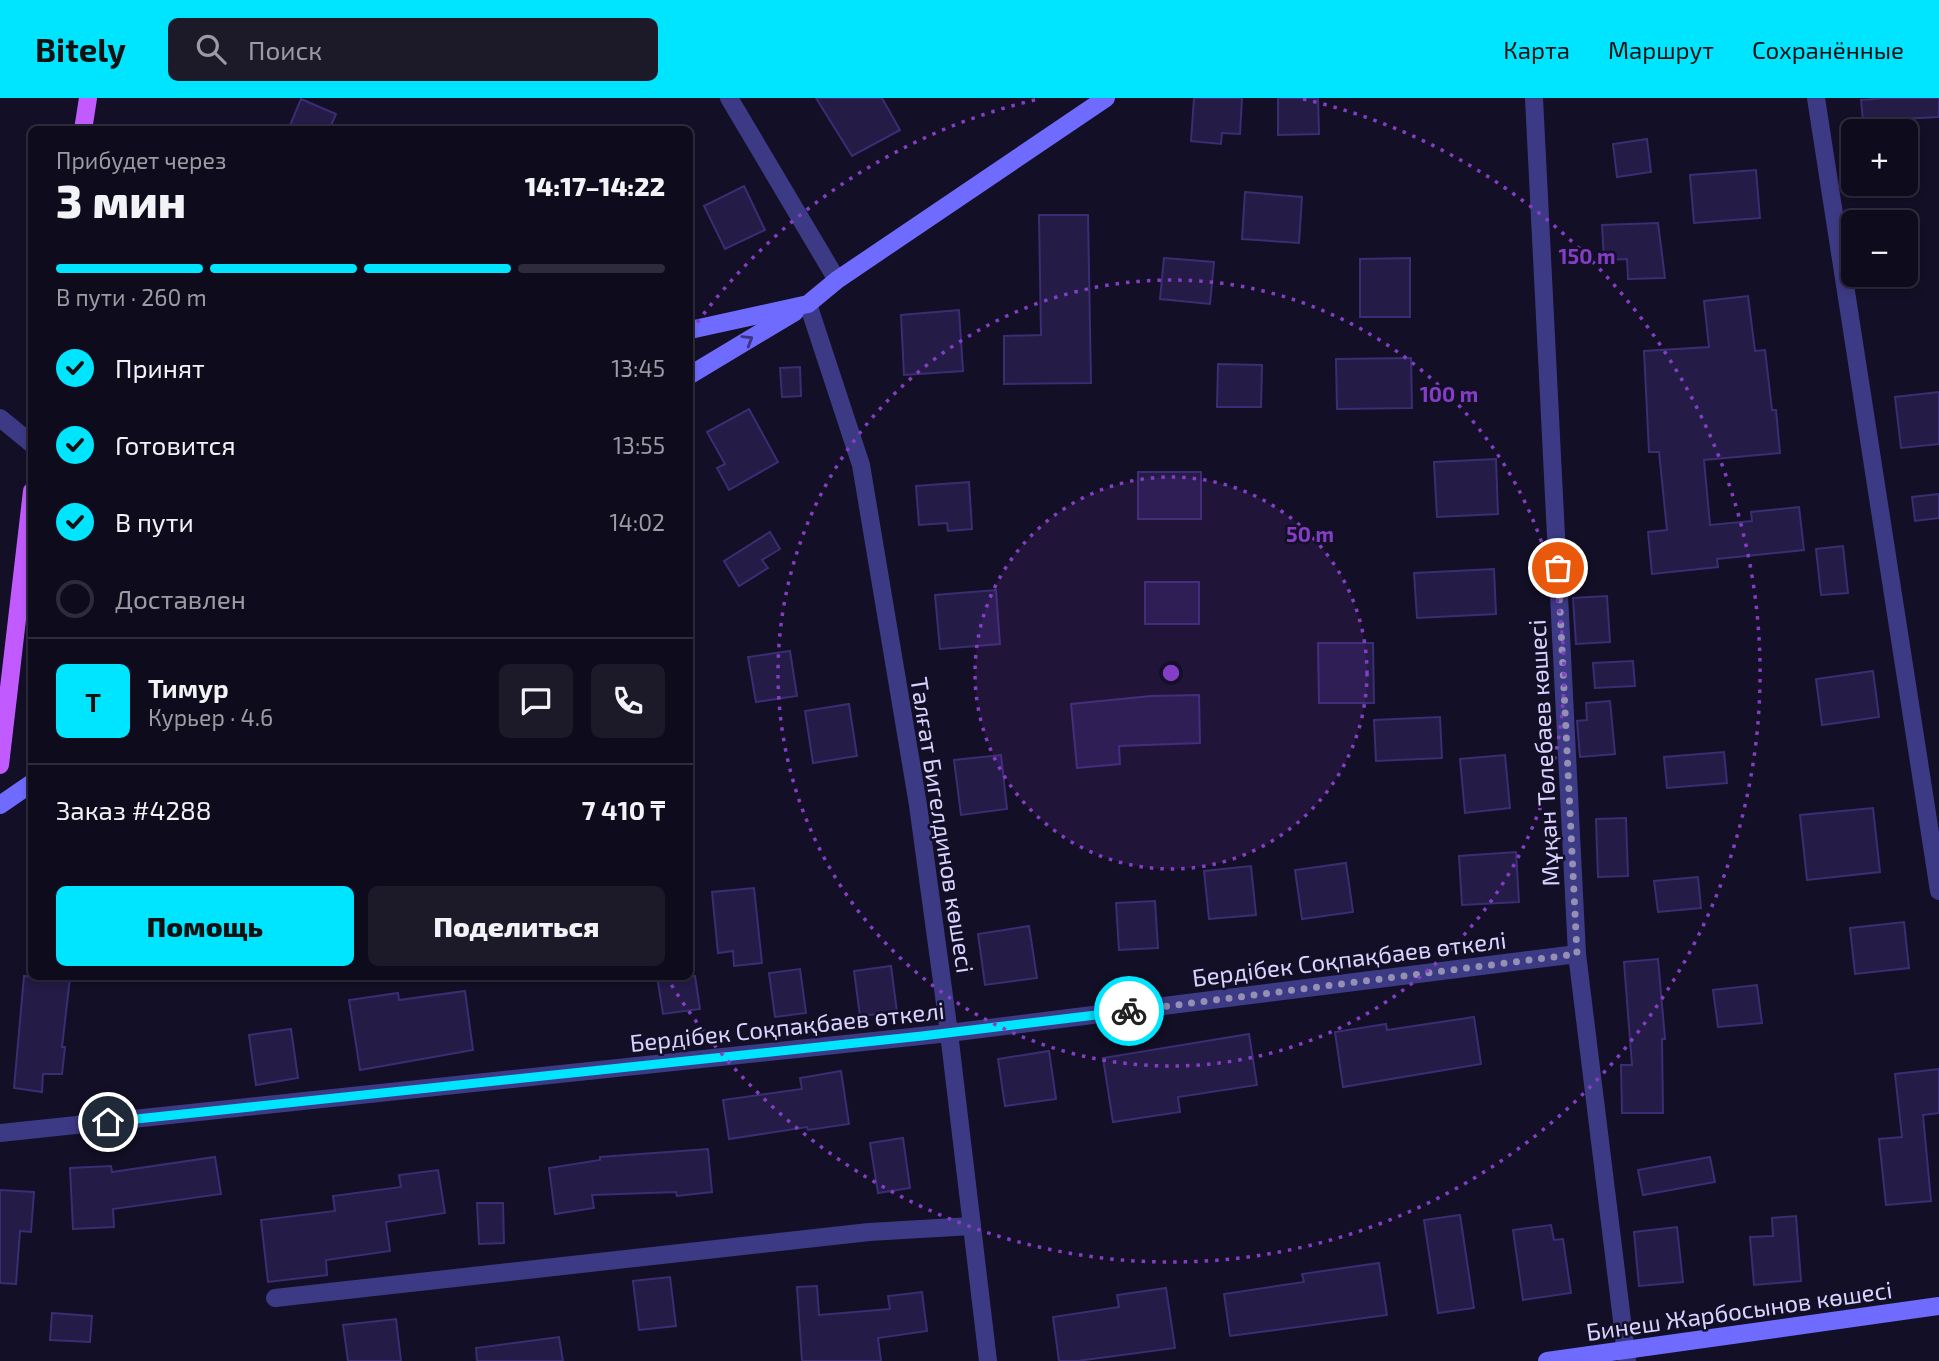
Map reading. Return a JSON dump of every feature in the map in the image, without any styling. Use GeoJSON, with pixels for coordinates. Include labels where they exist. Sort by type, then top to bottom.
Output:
{"type":"FeatureCollection","features":[{"type":"Feature","properties":{"kind":"main road"},"geometry":{"type":"LineString","coordinates":[[84,126],[88,98]]}},
{"type":"Feature","properties":{"kind":"main road"},"geometry":{"type":"LineString","coordinates":[[0,765],[28,525]]}},
{"type":"Feature","properties":{"kind":"street"},"geometry":{"type":"LineString","coordinates":[[729,98],[837,280]]}},
{"type":"Feature","properties":{"kind":"street"},"geometry":{"type":"LineString","coordinates":[[693,372],[808,304],[837,280],[1106,98]]}},
{"type":"Feature","properties":{"kind":"street","name":"Мұқан Төлебаев көшесі"},"geometry":{"type":"LineString","coordinates":[[1534,98],[1577,954],[1625,1356]]}},
{"type":"Feature","properties":{"kind":"street"},"geometry":{"type":"LineString","coordinates":[[1816,98],[1939,891]]}},
{"type":"Feature","properties":{"kind":"street"},"geometry":{"type":"LineString","coordinates":[[693,329],[808,304]]}},
{"type":"Feature","properties":{"kind":"street","name":"Талғат Бигелдинов көшесі"},"geometry":{"type":"LineString","coordinates":[[808,304],[861,465],[918,804],[949,1033],[988,1361]]}},
{"type":"Feature","properties":{"kind":"street"},"geometry":{"type":"LineString","coordinates":[[0,418],[28,441]]}},
{"type":"Feature","properties":{"kind":"street"},"geometry":{"type":"LineString","coordinates":[[0,805],[28,786]]}},
{"type":"Feature","properties":{"kind":"street","name":"Бердібек Соқпақбаев өткелі"},"geometry":{"type":"LineString","coordinates":[[0,1133],[949,1033],[1577,954]]}},
{"type":"Feature","properties":{"kind":"street"},"geometry":{"type":"LineString","coordinates":[[275,1298],[800,1239],[972,1226]]}},
{"type":"Feature","properties":{"kind":"street","name":"Бинеш Жарбосынов көшесі"},"geometry":{"type":"LineString","coordinates":[[1547,1361],[1625,1356],[1939,1306]]}},
{"type":"Feature","properties":{"kind":"building"},"geometry":{"type":"Polygon","coordinates":[[[816,98],[882,98],[900,130],[852,156],[816,98]]]}},
{"type":"Feature","properties":{"kind":"building"},"geometry":{"type":"Polygon","coordinates":[[[1194,98],[1242,98],[1240,134],[1222,133],[1221,144],[1191,141],[1194,98]]]}},
{"type":"Feature","properties":{"kind":"building"},"geometry":{"type":"Polygon","coordinates":[[[1278,98],[1318,98],[1319,134],[1278,135],[1278,98]]]}},
{"type":"Feature","properties":{"kind":"building"},"geometry":{"type":"Polygon","coordinates":[[[1939,98],[1939,117],[1863,119],[1861,100],[1939,98]]]}},
{"type":"Feature","properties":{"kind":"building"},"geometry":{"type":"Polygon","coordinates":[[[301,99],[336,114],[331,126],[290,126],[301,99]]]}},
{"type":"Feature","properties":{"kind":"building"},"geometry":{"type":"Polygon","coordinates":[[[1647,139],[1651,172],[1617,177],[1613,144],[1647,139]]]}},
{"type":"Feature","properties":{"kind":"building"},"geometry":{"type":"Polygon","coordinates":[[[1756,170],[1760,218],[1694,223],[1690,175],[1756,170]]]}},
{"type":"Feature","properties":{"kind":"building"},"geometry":{"type":"Polygon","coordinates":[[[744,186],[765,230],[725,249],[704,206],[744,186]]]}},
{"type":"Feature","properties":{"kind":"building"},"geometry":{"type":"Polygon","coordinates":[[[1245,192],[1302,197],[1299,243],[1242,239],[1245,192]]]}},
{"type":"Feature","properties":{"kind":"building"},"geometry":{"type":"Polygon","coordinates":[[[1039,215],[1088,215],[1091,383],[1004,384],[1004,336],[1041,335],[1039,215]]]}},
{"type":"Feature","properties":{"kind":"building"},"geometry":{"type":"Polygon","coordinates":[[[1658,223],[1665,278],[1628,279],[1627,259],[1604,260],[1602,225],[1658,223]]]}},
{"type":"Feature","properties":{"kind":"building"},"geometry":{"type":"Polygon","coordinates":[[[1164,258],[1214,262],[1210,304],[1160,299],[1164,258]]]}},
{"type":"Feature","properties":{"kind":"building"},"geometry":{"type":"Polygon","coordinates":[[[1410,258],[1410,317],[1360,317],[1360,259],[1410,258]]]}},
{"type":"Feature","properties":{"kind":"building"},"geometry":{"type":"Polygon","coordinates":[[[1748,296],[1755,351],[1765,350],[1772,410],[1776,410],[1780,453],[1704,460],[1710,525],[1752,521],[1751,512],[1799,507],[1804,550],[1717,559],[1718,567],[1652,574],[1648,532],[1667,530],[1659,452],[1649,452],[1644,351],[1709,347],[1704,301],[1748,296]]]}},
{"type":"Feature","properties":{"kind":"building"},"geometry":{"type":"Polygon","coordinates":[[[959,310],[963,371],[904,375],[901,315],[959,310]]]}},
{"type":"Feature","properties":{"kind":"building"},"geometry":{"type":"Polygon","coordinates":[[[1411,358],[1412,408],[1337,409],[1336,359],[1411,358]]]}},
{"type":"Feature","properties":{"kind":"building"},"geometry":{"type":"Polygon","coordinates":[[[1218,364],[1262,365],[1261,407],[1217,407],[1218,364]]]}},
{"type":"Feature","properties":{"kind":"building"},"geometry":{"type":"Polygon","coordinates":[[[800,367],[801,396],[782,397],[780,368],[800,367]]]}},
{"type":"Feature","properties":{"kind":"building"},"geometry":{"type":"Polygon","coordinates":[[[1939,392],[1939,444],[1901,448],[1895,397],[1939,392]]]}},
{"type":"Feature","properties":{"kind":"building"},"geometry":{"type":"Polygon","coordinates":[[[749,409],[778,462],[729,490],[717,468],[725,464],[707,432],[749,409]]]}},
{"type":"Feature","properties":{"kind":"building"},"geometry":{"type":"Polygon","coordinates":[[[1496,459],[1498,514],[1437,517],[1434,462],[1496,459]]]}},
{"type":"Feature","properties":{"kind":"building"},"geometry":{"type":"Polygon","coordinates":[[[1138,472],[1201,472],[1201,519],[1138,519],[1138,472]]]}},
{"type":"Feature","properties":{"kind":"building"},"geometry":{"type":"Polygon","coordinates":[[[969,482],[972,529],[948,531],[947,523],[919,525],[916,486],[969,482]]]}},
{"type":"Feature","properties":{"kind":"building"},"geometry":{"type":"Polygon","coordinates":[[[1939,494],[1939,518],[1915,521],[1912,497],[1939,494]]]}},
{"type":"Feature","properties":{"kind":"building"},"geometry":{"type":"Polygon","coordinates":[[[770,532],[780,549],[762,560],[768,568],[739,586],[724,561],[770,532]]]}},
{"type":"Feature","properties":{"kind":"building"},"geometry":{"type":"Polygon","coordinates":[[[1843,546],[1848,593],[1821,595],[1816,549],[1843,546]]]}},
{"type":"Feature","properties":{"kind":"building"},"geometry":{"type":"Polygon","coordinates":[[[1494,569],[1496,614],[1417,618],[1414,573],[1494,569]]]}},
{"type":"Feature","properties":{"kind":"building"},"geometry":{"type":"Polygon","coordinates":[[[1145,582],[1199,582],[1199,624],[1145,624],[1145,582]]]}},
{"type":"Feature","properties":{"kind":"building"},"geometry":{"type":"Polygon","coordinates":[[[996,590],[1000,644],[940,649],[935,595],[996,590]]]}},
{"type":"Feature","properties":{"kind":"building"},"geometry":{"type":"Polygon","coordinates":[[[1607,596],[1610,642],[1576,644],[1573,598],[1607,596]]]}},
{"type":"Feature","properties":{"kind":"building"},"geometry":{"type":"Polygon","coordinates":[[[1318,643],[1373,643],[1374,703],[1319,703],[1318,643]]]}},
{"type":"Feature","properties":{"kind":"building"},"geometry":{"type":"Polygon","coordinates":[[[790,651],[797,696],[756,702],[748,657],[790,651]]]}},
{"type":"Feature","properties":{"kind":"building"},"geometry":{"type":"Polygon","coordinates":[[[1633,661],[1635,686],[1595,688],[1593,663],[1633,661]]]}},
{"type":"Feature","properties":{"kind":"building"},"geometry":{"type":"Polygon","coordinates":[[[1873,671],[1879,717],[1822,725],[1816,679],[1873,671]]]}},
{"type":"Feature","properties":{"kind":"building"},"geometry":{"type":"Polygon","coordinates":[[[1199,695],[1200,743],[1119,746],[1120,764],[1077,768],[1071,704],[1151,696],[1199,695]]]}},
{"type":"Feature","properties":{"kind":"building"},"geometry":{"type":"Polygon","coordinates":[[[1610,701],[1615,754],[1580,757],[1577,721],[1587,720],[1586,703],[1610,701]]]}},
{"type":"Feature","properties":{"kind":"building"},"geometry":{"type":"Polygon","coordinates":[[[849,704],[857,756],[813,763],[805,711],[849,704]]]}},
{"type":"Feature","properties":{"kind":"building"},"geometry":{"type":"Polygon","coordinates":[[[1440,717],[1442,758],[1376,761],[1374,720],[1440,717]]]}},
{"type":"Feature","properties":{"kind":"building"},"geometry":{"type":"Polygon","coordinates":[[[1724,752],[1727,783],[1667,788],[1664,757],[1724,752]]]}},
{"type":"Feature","properties":{"kind":"building"},"geometry":{"type":"Polygon","coordinates":[[[1001,755],[1007,809],[961,815],[954,760],[1001,755]]]}},
{"type":"Feature","properties":{"kind":"building"},"geometry":{"type":"Polygon","coordinates":[[[1505,755],[1510,808],[1465,813],[1460,759],[1505,755]]]}},
{"type":"Feature","properties":{"kind":"building"},"geometry":{"type":"Polygon","coordinates":[[[1873,808],[1880,872],[1807,880],[1800,815],[1873,808]]]}},
{"type":"Feature","properties":{"kind":"building"},"geometry":{"type":"Polygon","coordinates":[[[1626,818],[1628,876],[1598,877],[1596,819],[1626,818]]]}},
{"type":"Feature","properties":{"kind":"building"},"geometry":{"type":"Polygon","coordinates":[[[1516,852],[1519,902],[1462,905],[1459,856],[1516,852]]]}},
{"type":"Feature","properties":{"kind":"building"},"geometry":{"type":"Polygon","coordinates":[[[1346,863],[1353,912],[1302,919],[1295,870],[1346,863]]]}},
{"type":"Feature","properties":{"kind":"building"},"geometry":{"type":"Polygon","coordinates":[[[1251,866],[1256,915],[1209,919],[1204,871],[1251,866]]]}},
{"type":"Feature","properties":{"kind":"building"},"geometry":{"type":"Polygon","coordinates":[[[1698,877],[1701,908],[1658,912],[1654,881],[1698,877]]]}},
{"type":"Feature","properties":{"kind":"building"},"geometry":{"type":"Polygon","coordinates":[[[754,888],[762,963],[734,966],[733,951],[718,953],[712,892],[754,888]]]}},
{"type":"Feature","properties":{"kind":"building"},"geometry":{"type":"Polygon","coordinates":[[[1155,901],[1158,948],[1119,950],[1116,903],[1155,901]]]}},
{"type":"Feature","properties":{"kind":"building"},"geometry":{"type":"Polygon","coordinates":[[[1904,922],[1909,968],[1855,974],[1850,928],[1904,922]]]}},
{"type":"Feature","properties":{"kind":"building"},"geometry":{"type":"Polygon","coordinates":[[[1029,926],[1037,978],[985,985],[978,934],[1029,926]]]}},
{"type":"Feature","properties":{"kind":"building"},"geometry":{"type":"Polygon","coordinates":[[[1658,959],[1665,1039],[1662,1039],[1663,1113],[1622,1113],[1621,1065],[1632,1065],[1624,962],[1658,959]]]}},
{"type":"Feature","properties":{"kind":"building"},"geometry":{"type":"Polygon","coordinates":[[[891,966],[897,1012],[860,1016],[854,971],[891,966]]]}},
{"type":"Feature","properties":{"kind":"building"},"geometry":{"type":"Polygon","coordinates":[[[800,969],[806,1013],[775,1017],[769,973],[800,969]]]}},
{"type":"Feature","properties":{"kind":"building"},"geometry":{"type":"Polygon","coordinates":[[[24,976],[28,976],[28,980],[70,980],[62,1047],[65,1047],[62,1074],[43,1074],[42,1092],[14,1088],[24,976]]]}},
{"type":"Feature","properties":{"kind":"building"},"geometry":{"type":"Polygon","coordinates":[[[695,976],[700,1009],[663,1014],[658,980],[693,980],[695,976]]]}},
{"type":"Feature","properties":{"kind":"building"},"geometry":{"type":"Polygon","coordinates":[[[1757,985],[1762,1023],[1718,1027],[1713,990],[1757,985]]]}},
{"type":"Feature","properties":{"kind":"building"},"geometry":{"type":"Polygon","coordinates":[[[465,991],[473,1050],[360,1070],[349,1000],[398,993],[399,1000],[465,991]]]}},
{"type":"Feature","properties":{"kind":"building"},"geometry":{"type":"Polygon","coordinates":[[[1474,1017],[1481,1064],[1343,1087],[1335,1032],[1386,1024],[1387,1030],[1474,1017]]]}},
{"type":"Feature","properties":{"kind":"building"},"geometry":{"type":"Polygon","coordinates":[[[291,1029],[298,1078],[256,1085],[249,1035],[291,1029]]]}},
{"type":"Feature","properties":{"kind":"building"},"geometry":{"type":"Polygon","coordinates":[[[1249,1034],[1257,1085],[1178,1097],[1180,1112],[1113,1122],[1103,1058],[1249,1034]]]}},
{"type":"Feature","properties":{"kind":"building"},"geometry":{"type":"Polygon","coordinates":[[[1049,1051],[1056,1099],[1005,1106],[998,1059],[1049,1051]]]}},
{"type":"Feature","properties":{"kind":"building"},"geometry":{"type":"Polygon","coordinates":[[[1939,1069],[1939,1113],[1923,1115],[1931,1201],[1886,1205],[1879,1139],[1902,1137],[1895,1074],[1939,1069]]]}},
{"type":"Feature","properties":{"kind":"building"},"geometry":{"type":"Polygon","coordinates":[[[841,1071],[849,1124],[808,1130],[807,1127],[729,1139],[723,1100],[802,1089],[800,1078],[841,1071]]]}},
{"type":"Feature","properties":{"kind":"building"},"geometry":{"type":"Polygon","coordinates":[[[903,1138],[910,1188],[878,1193],[870,1143],[903,1138]]]}},
{"type":"Feature","properties":{"kind":"building"},"geometry":{"type":"Polygon","coordinates":[[[708,1149],[712,1192],[677,1196],[676,1192],[592,1195],[594,1208],[555,1214],[549,1168],[600,1160],[600,1157],[708,1149]]]}},
{"type":"Feature","properties":{"kind":"building"},"geometry":{"type":"Polygon","coordinates":[[[215,1157],[221,1194],[113,1209],[114,1227],[73,1229],[70,1168],[111,1166],[112,1172],[215,1157]]]}},
{"type":"Feature","properties":{"kind":"building"},"geometry":{"type":"Polygon","coordinates":[[[1710,1157],[1715,1182],[1643,1195],[1638,1170],[1710,1157]]]}},
{"type":"Feature","properties":{"kind":"building"},"geometry":{"type":"Polygon","coordinates":[[[438,1170],[445,1213],[386,1222],[390,1251],[326,1260],[327,1275],[268,1282],[261,1220],[335,1211],[333,1196],[401,1187],[399,1175],[438,1170]]]}},
{"type":"Feature","properties":{"kind":"building"},"geometry":{"type":"Polygon","coordinates":[[[0,1190],[34,1192],[31,1232],[20,1231],[16,1284],[0,1283],[0,1190]]]}},
{"type":"Feature","properties":{"kind":"building"},"geometry":{"type":"Polygon","coordinates":[[[477,1203],[503,1203],[504,1243],[479,1244],[477,1203]]]}},
{"type":"Feature","properties":{"kind":"building"},"geometry":{"type":"Polygon","coordinates":[[[1460,1215],[1474,1308],[1438,1313],[1424,1220],[1460,1215]]]}},
{"type":"Feature","properties":{"kind":"building"},"geometry":{"type":"Polygon","coordinates":[[[1796,1216],[1801,1281],[1754,1285],[1750,1237],[1773,1236],[1772,1218],[1796,1216]]]}},
{"type":"Feature","properties":{"kind":"building"},"geometry":{"type":"Polygon","coordinates":[[[1551,1225],[1554,1240],[1563,1239],[1571,1293],[1523,1300],[1513,1230],[1551,1225]]]}},
{"type":"Feature","properties":{"kind":"building"},"geometry":{"type":"Polygon","coordinates":[[[1677,1227],[1683,1282],[1639,1286],[1634,1232],[1677,1227]]]}},
{"type":"Feature","properties":{"kind":"building"},"geometry":{"type":"Polygon","coordinates":[[[1379,1263],[1387,1315],[1230,1336],[1224,1294],[1304,1282],[1302,1274],[1379,1263]]]}},
{"type":"Feature","properties":{"kind":"building"},"geometry":{"type":"Polygon","coordinates":[[[670,1277],[676,1326],[639,1330],[633,1281],[670,1277]]]}},
{"type":"Feature","properties":{"kind":"building"},"geometry":{"type":"Polygon","coordinates":[[[817,1286],[819,1315],[890,1309],[888,1296],[922,1292],[927,1331],[878,1338],[881,1361],[802,1361],[797,1287],[817,1286]]]}},
{"type":"Feature","properties":{"kind":"building"},"geometry":{"type":"Polygon","coordinates":[[[1166,1288],[1175,1348],[1059,1361],[1053,1317],[1119,1307],[1117,1295],[1166,1288]]]}},
{"type":"Feature","properties":{"kind":"building"},"geometry":{"type":"Polygon","coordinates":[[[52,1313],[92,1316],[90,1342],[50,1340],[52,1313]]]}},
{"type":"Feature","properties":{"kind":"building"},"geometry":{"type":"Polygon","coordinates":[[[396,1319],[401,1361],[348,1361],[343,1325],[396,1319]]]}},
{"type":"Feature","properties":{"kind":"building"},"geometry":{"type":"Polygon","coordinates":[[[559,1337],[563,1361],[477,1361],[476,1348],[559,1337]]]}},
{"type":"Feature","properties":{"kind":"way so far"},"geometry":{"type":"LineString","coordinates":[[1129,1011],[1577,954],[1558,568]]}},
{"type":"Feature","properties":{"kind":"route"},"geometry":{"type":"LineString","coordinates":[[108,1122],[922,1036],[1129,1011]]}}]}
